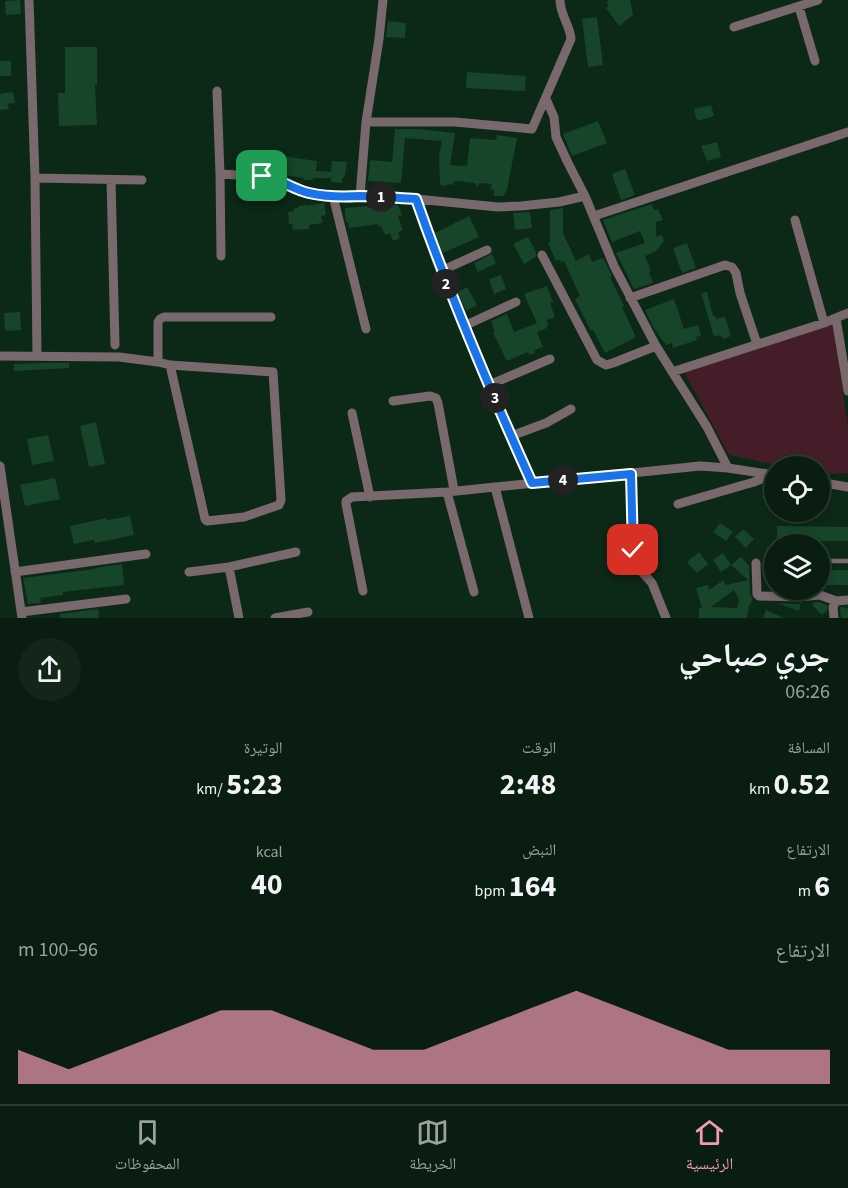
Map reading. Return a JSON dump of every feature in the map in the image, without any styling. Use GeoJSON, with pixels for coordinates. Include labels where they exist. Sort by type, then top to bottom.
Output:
{"type":"FeatureCollection","features":[{"type":"Feature","properties":{"kind":"street"},"geometry":{"type":"LineString","coordinates":[[29,0],[35,178],[37,356]]}},
{"type":"Feature","properties":{"kind":"street"},"geometry":{"type":"LineString","coordinates":[[360,196],[366,122],[383,0]]}},
{"type":"Feature","properties":{"kind":"street"},"geometry":{"type":"LineString","coordinates":[[366,122],[455,122],[532,129],[571,39],[560,0]]}},
{"type":"Feature","properties":{"kind":"street"},"geometry":{"type":"LineString","coordinates":[[734,27],[808,3],[815,61]]}},
{"type":"Feature","properties":{"kind":"street"},"geometry":{"type":"LineString","coordinates":[[217,91],[221,256]]}},
{"type":"Feature","properties":{"kind":"street"},"geometry":{"type":"LineString","coordinates":[[546,99],[554,117],[556,137],[594,216],[614,266],[656,346],[706,427],[728,468]]}},
{"type":"Feature","properties":{"kind":"street"},"geometry":{"type":"LineString","coordinates":[[594,216],[848,132]]}},
{"type":"Feature","properties":{"kind":"street"},"geometry":{"type":"LineString","coordinates":[[220,174],[272,177],[296,190],[311,194],[416,199],[498,207],[559,202],[585,196]]}},
{"type":"Feature","properties":{"kind":"street"},"geometry":{"type":"LineString","coordinates":[[35,178],[142,180]]}},
{"type":"Feature","properties":{"kind":"street"},"geometry":{"type":"LineString","coordinates":[[111,180],[115,345]]}},
{"type":"Feature","properties":{"kind":"street"},"geometry":{"type":"LineString","coordinates":[[333,196],[366,329]]}},
{"type":"Feature","properties":{"kind":"street"},"geometry":{"type":"LineString","coordinates":[[416,199],[441,271],[532,483]]}},
{"type":"Feature","properties":{"kind":"street"},"geometry":{"type":"LineString","coordinates":[[795,220],[824,323]]}},
{"type":"Feature","properties":{"kind":"street"},"geometry":{"type":"LineString","coordinates":[[441,271],[487,250]]}},
{"type":"Feature","properties":{"kind":"street"},"geometry":{"type":"LineString","coordinates":[[542,255],[597,360],[606,364],[656,346]]}},
{"type":"Feature","properties":{"kind":"street"},"geometry":{"type":"LineString","coordinates":[[630,298],[725,264],[732,267],[736,273],[757,344]]}},
{"type":"Feature","properties":{"kind":"street"},"geometry":{"type":"LineString","coordinates":[[464,326],[516,302]]}},
{"type":"Feature","properties":{"kind":"street"},"geometry":{"type":"LineString","coordinates":[[672,372],[848,314]]}},
{"type":"Feature","properties":{"kind":"street"},"geometry":{"type":"LineString","coordinates":[[158,362],[158,322],[164,317],[271,317]]}},
{"type":"Feature","properties":{"kind":"street"},"geometry":{"type":"LineString","coordinates":[[836,318],[846,367],[848,391]]}},
{"type":"Feature","properties":{"kind":"street"},"geometry":{"type":"LineString","coordinates":[[0,356],[119,357],[170,365],[273,372],[281,500],[279,506],[244,517],[207,521],[205,519],[170,365]]}},
{"type":"Feature","properties":{"kind":"street"},"geometry":{"type":"LineString","coordinates":[[489,385],[550,359]]}},
{"type":"Feature","properties":{"kind":"street"},"geometry":{"type":"LineString","coordinates":[[393,401],[430,396],[436,398],[451,491],[474,592]]}},
{"type":"Feature","properties":{"kind":"street"},"geometry":{"type":"LineString","coordinates":[[511,436],[546,423],[571,409]]}},
{"type":"Feature","properties":{"kind":"street"},"geometry":{"type":"LineString","coordinates":[[352,413],[370,496]]}},
{"type":"Feature","properties":{"kind":"street"},"geometry":{"type":"LineString","coordinates":[[0,466],[22,615],[126,599]]}},
{"type":"Feature","properties":{"kind":"street"},"geometry":{"type":"LineString","coordinates":[[363,591],[346,504],[346,501],[352,497],[451,491],[700,466],[764,474]]}},
{"type":"Feature","properties":{"kind":"street"},"geometry":{"type":"LineString","coordinates":[[631,474],[634,563],[652,583],[666,618]]}},
{"type":"Feature","properties":{"kind":"street"},"geometry":{"type":"LineString","coordinates":[[678,504],[764,478]]}},
{"type":"Feature","properties":{"kind":"street"},"geometry":{"type":"LineString","coordinates":[[830,484],[848,487]]}},
{"type":"Feature","properties":{"kind":"street"},"geometry":{"type":"LineString","coordinates":[[495,487],[529,618]]}},
{"type":"Feature","properties":{"kind":"street"},"geometry":{"type":"LineString","coordinates":[[189,572],[229,567],[296,552]]}},
{"type":"Feature","properties":{"kind":"street"},"geometry":{"type":"LineString","coordinates":[[15,572],[146,554]]}},
{"type":"Feature","properties":{"kind":"street"},"geometry":{"type":"LineString","coordinates":[[756,563],[757,594],[759,596],[820,595],[836,601],[848,600]]}},
{"type":"Feature","properties":{"kind":"street"},"geometry":{"type":"LineString","coordinates":[[229,567],[239,618]]}},
{"type":"Feature","properties":{"kind":"street"},"geometry":{"type":"LineString","coordinates":[[834,618],[833,607],[836,601]]}},
{"type":"Feature","properties":{"kind":"street"},"geometry":{"type":"LineString","coordinates":[[275,618],[308,612]]}},
{"type":"Feature","properties":{"kind":"lane"},"geometry":{"type":"LineString","coordinates":[[830,561],[848,561]]}},
{"type":"Feature","properties":{"kind":"shaded area"},"geometry":{"type":"Polygon","coordinates":[[[833,323],[848,426],[848,473],[830,474],[830,456],[764,456],[764,462],[729,455],[683,370],[833,323]]]}},
{"type":"Feature","properties":{"kind":"building"},"geometry":{"type":"Polygon","coordinates":[[[20,0],[21,14],[6,15],[5,1],[20,0]]]}},
{"type":"Feature","properties":{"kind":"building"},"geometry":{"type":"Polygon","coordinates":[[[630,0],[633,15],[619,26],[606,8],[607,1],[630,0]]]}},
{"type":"Feature","properties":{"kind":"building"},"geometry":{"type":"Polygon","coordinates":[[[597,17],[603,65],[588,67],[582,19],[597,17]]]}},
{"type":"Feature","properties":{"kind":"building"},"geometry":{"type":"Polygon","coordinates":[[[388,21],[406,23],[405,38],[386,37],[388,21]]]}},
{"type":"Feature","properties":{"kind":"building"},"geometry":{"type":"Polygon","coordinates":[[[65,47],[97,47],[97,85],[95,85],[97,125],[59,126],[58,93],[65,93],[65,47]]]}},
{"type":"Feature","properties":{"kind":"building"},"geometry":{"type":"Polygon","coordinates":[[[0,61],[11,61],[11,76],[0,76],[0,61]]]}},
{"type":"Feature","properties":{"kind":"building"},"geometry":{"type":"Polygon","coordinates":[[[467,72],[526,76],[525,91],[466,88],[467,72]]]}},
{"type":"Feature","properties":{"kind":"building"},"geometry":{"type":"Polygon","coordinates":[[[13,92],[15,103],[8,104],[9,109],[0,110],[0,94],[13,92]]]}},
{"type":"Feature","properties":{"kind":"building"},"geometry":{"type":"Polygon","coordinates":[[[711,105],[714,116],[697,121],[694,109],[711,105]]]}},
{"type":"Feature","properties":{"kind":"building"},"geometry":{"type":"Polygon","coordinates":[[[598,121],[607,143],[572,156],[563,134],[598,121]]]}},
{"type":"Feature","properties":{"kind":"building"},"geometry":{"type":"Polygon","coordinates":[[[395,129],[455,133],[450,165],[467,166],[470,138],[496,140],[497,135],[517,138],[507,190],[503,196],[494,196],[494,190],[490,189],[492,184],[480,183],[477,186],[475,183],[456,181],[452,185],[440,185],[439,156],[442,141],[405,138],[401,183],[368,181],[370,160],[392,162],[395,129]]]}},
{"type":"Feature","properties":{"kind":"building"},"geometry":{"type":"Polygon","coordinates":[[[717,142],[721,157],[707,161],[701,146],[717,142]]]}},
{"type":"Feature","properties":{"kind":"building"},"geometry":{"type":"Polygon","coordinates":[[[281,156],[317,161],[316,171],[331,172],[332,161],[347,162],[345,175],[342,183],[331,182],[331,178],[304,180],[304,178],[283,175],[278,173],[281,156]]]}},
{"type":"Feature","properties":{"kind":"building"},"geometry":{"type":"Polygon","coordinates":[[[625,169],[635,195],[621,200],[612,174],[625,169]]]}},
{"type":"Feature","properties":{"kind":"building"},"geometry":{"type":"Polygon","coordinates":[[[324,203],[326,215],[321,216],[323,223],[309,225],[309,229],[293,230],[292,224],[289,224],[288,212],[294,211],[294,208],[298,206],[324,203]]]}},
{"type":"Feature","properties":{"kind":"building"},"geometry":{"type":"Polygon","coordinates":[[[377,204],[398,205],[402,215],[398,216],[403,230],[398,232],[400,238],[393,241],[390,233],[385,235],[378,224],[349,228],[345,208],[367,206],[368,208],[377,204]]]}},
{"type":"Feature","properties":{"kind":"building"},"geometry":{"type":"Polygon","coordinates":[[[652,204],[654,210],[658,209],[663,220],[656,222],[656,237],[662,235],[664,241],[656,251],[645,256],[653,283],[634,289],[616,253],[645,243],[640,231],[612,242],[603,220],[652,204]]]}},
{"type":"Feature","properties":{"kind":"building"},"geometry":{"type":"Polygon","coordinates":[[[563,208],[563,233],[576,261],[589,254],[592,262],[603,258],[636,337],[605,353],[575,299],[580,296],[564,261],[561,262],[560,259],[556,261],[548,243],[550,243],[550,210],[563,208]]]}},
{"type":"Feature","properties":{"kind":"building"},"geometry":{"type":"Polygon","coordinates":[[[530,212],[532,228],[515,230],[513,213],[530,212]]]}},
{"type":"Feature","properties":{"kind":"building"},"geometry":{"type":"Polygon","coordinates":[[[469,216],[479,237],[443,253],[435,233],[469,216]]]}},
{"type":"Feature","properties":{"kind":"building"},"geometry":{"type":"Polygon","coordinates":[[[528,237],[536,252],[536,257],[524,264],[513,244],[528,237]]]}},
{"type":"Feature","properties":{"kind":"building"},"geometry":{"type":"Polygon","coordinates":[[[687,243],[696,268],[682,273],[673,248],[687,243]]]}},
{"type":"Feature","properties":{"kind":"building"},"geometry":{"type":"Polygon","coordinates":[[[492,254],[496,263],[478,272],[474,263],[492,254]]]}},
{"type":"Feature","properties":{"kind":"building"},"geometry":{"type":"Polygon","coordinates":[[[501,275],[506,289],[494,294],[489,279],[501,275]]]}},
{"type":"Feature","properties":{"kind":"building"},"geometry":{"type":"Polygon","coordinates":[[[547,286],[553,302],[550,303],[555,317],[547,320],[547,328],[537,332],[543,347],[534,350],[535,353],[529,355],[528,352],[507,361],[493,333],[495,332],[491,321],[507,314],[514,332],[537,323],[524,294],[547,286]]]}},
{"type":"Feature","properties":{"kind":"building"},"geometry":{"type":"Polygon","coordinates":[[[467,287],[477,305],[466,311],[458,292],[467,287]]]}},
{"type":"Feature","properties":{"kind":"building"},"geometry":{"type":"Polygon","coordinates":[[[707,292],[713,316],[716,319],[725,317],[731,336],[723,339],[720,335],[714,337],[701,293],[707,292]]]}},
{"type":"Feature","properties":{"kind":"building"},"geometry":{"type":"Polygon","coordinates":[[[674,299],[684,329],[698,325],[701,336],[696,337],[697,340],[673,348],[672,343],[666,345],[645,310],[674,299]]]}},
{"type":"Feature","properties":{"kind":"building"},"geometry":{"type":"Polygon","coordinates":[[[20,312],[21,330],[5,331],[4,313],[20,312]]]}},
{"type":"Feature","properties":{"kind":"building"},"geometry":{"type":"Polygon","coordinates":[[[69,363],[69,368],[14,371],[14,364],[69,363]]]}},
{"type":"Feature","properties":{"kind":"building"},"geometry":{"type":"Polygon","coordinates":[[[96,422],[105,464],[89,467],[80,426],[96,422]]]}},
{"type":"Feature","properties":{"kind":"building"},"geometry":{"type":"Polygon","coordinates":[[[48,435],[54,461],[32,465],[27,439],[48,435]]]}},
{"type":"Feature","properties":{"kind":"building"},"geometry":{"type":"Polygon","coordinates":[[[55,478],[60,499],[25,506],[20,485],[55,478]]]}},
{"type":"Feature","properties":{"kind":"building"},"geometry":{"type":"Polygon","coordinates":[[[130,516],[134,535],[95,543],[94,540],[74,544],[70,526],[107,518],[107,520],[130,516]]]}},
{"type":"Feature","properties":{"kind":"building"},"geometry":{"type":"Polygon","coordinates":[[[720,523],[733,532],[726,541],[713,532],[720,523]]]}},
{"type":"Feature","properties":{"kind":"building"},"geometry":{"type":"Polygon","coordinates":[[[777,526],[848,527],[848,541],[830,541],[830,534],[777,534],[777,526]]]}},
{"type":"Feature","properties":{"kind":"building"},"geometry":{"type":"Polygon","coordinates":[[[743,529],[754,539],[746,548],[735,537],[743,529]]]}},
{"type":"Feature","properties":{"kind":"building"},"geometry":{"type":"Polygon","coordinates":[[[699,552],[708,564],[697,573],[687,562],[699,552]]]}},
{"type":"Feature","properties":{"kind":"building"},"geometry":{"type":"Polygon","coordinates":[[[723,553],[731,565],[721,572],[713,560],[723,553]]]}},
{"type":"Feature","properties":{"kind":"building"},"geometry":{"type":"Polygon","coordinates":[[[741,557],[749,566],[750,594],[753,599],[747,618],[699,618],[699,608],[702,608],[696,588],[708,585],[709,590],[723,580],[726,585],[748,580],[731,565],[741,557]],[[734,590],[711,607],[737,608],[739,600],[734,590]]]}},
{"type":"Feature","properties":{"kind":"building"},"geometry":{"type":"Polygon","coordinates":[[[122,564],[124,585],[63,592],[63,595],[40,598],[41,603],[28,604],[23,578],[122,564]]]}},
{"type":"Feature","properties":{"kind":"building"},"geometry":{"type":"Polygon","coordinates":[[[830,570],[848,570],[848,585],[830,585],[830,570]]]}},
{"type":"Feature","properties":{"kind":"building"},"geometry":{"type":"Polygon","coordinates":[[[814,602],[827,605],[827,611],[822,615],[812,605],[814,602]]]}},
{"type":"Feature","properties":{"kind":"building"},"geometry":{"type":"Polygon","coordinates":[[[777,603],[798,604],[801,603],[799,611],[777,603]]]}},
{"type":"Feature","properties":{"kind":"building"},"geometry":{"type":"Polygon","coordinates":[[[840,607],[848,608],[848,618],[841,618],[840,607]]]}},
{"type":"Feature","properties":{"kind":"building"},"geometry":{"type":"Polygon","coordinates":[[[98,609],[99,618],[60,618],[60,614],[98,609]]]}},
{"type":"Feature","properties":{"kind":"building"},"geometry":{"type":"Polygon","coordinates":[[[766,610],[784,618],[763,618],[766,610]]]}},
{"type":"Feature","properties":{"kind":"route"},"geometry":{"type":"LineString","coordinates":[[262,176],[272,177],[296,190],[311,194],[416,199],[441,271],[532,483],[631,474],[633,550]]}}]}
